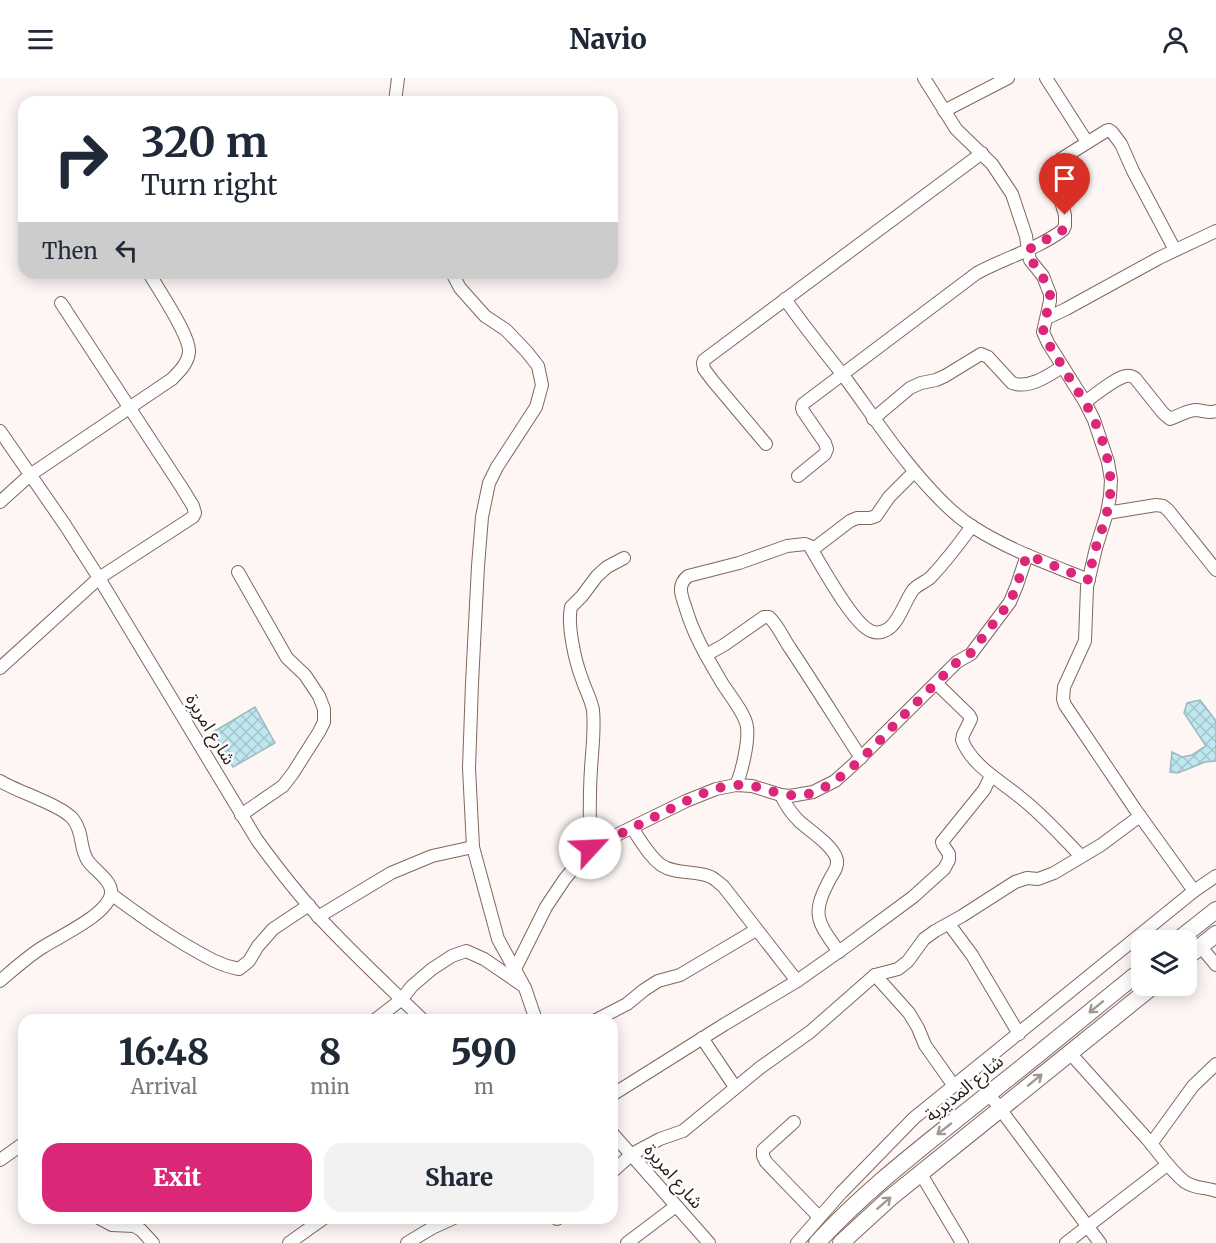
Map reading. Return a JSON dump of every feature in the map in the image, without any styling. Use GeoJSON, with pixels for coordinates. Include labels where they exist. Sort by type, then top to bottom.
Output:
{"type":"FeatureCollection","features":[{"type":"Feature","properties":{"kind":"main road"},"geometry":{"type":"LineString","coordinates":[[1191,930],[1216,910]]}},
{"type":"Feature","properties":{"kind":"main road"},"geometry":{"type":"LineString","coordinates":[[1197,949],[1216,934]]}},
{"type":"Feature","properties":{"kind":"main road","name":"شارع المديرية"},"geometry":{"type":"LineString","coordinates":[[817,1243],[833,1225],[917,1151],[1131,979]]}},
{"type":"Feature","properties":{"kind":"main road"},"geometry":{"type":"LineString","coordinates":[[841,1243],[910,1181],[1141,996]]}},
{"type":"Feature","properties":{"kind":"street"},"geometry":{"type":"LineString","coordinates":[[396,96],[398,78]]}},
{"type":"Feature","properties":{"kind":"street"},"geometry":{"type":"LineString","coordinates":[[924,78],[956,129],[992,164],[1012,194],[1026,236],[1030,260],[1043,276],[1050,294],[1043,332],[1085,402],[1094,420],[1108,462],[1111,480],[1110,496],[1089,580],[1085,641],[1064,687],[1063,699],[1140,816],[1194,891]]}},
{"type":"Feature","properties":{"kind":"street"},"geometry":{"type":"LineString","coordinates":[[944,111],[1008,78]]}},
{"type":"Feature","properties":{"kind":"street"},"geometry":{"type":"LineString","coordinates":[[1046,78],[1087,142]]}},
{"type":"Feature","properties":{"kind":"street"},"geometry":{"type":"LineString","coordinates":[[798,476],[825,454],[827,449],[802,406],[977,273],[1028,250],[1063,230],[1065,215],[1055,181],[1058,163],[1106,130],[1113,132],[1121,144],[1175,250]]}},
{"type":"Feature","properties":{"kind":"street"},"geometry":{"type":"LineString","coordinates":[[766,444],[704,369],[703,363],[706,358],[982,153]]}},
{"type":"Feature","properties":{"kind":"street"},"geometry":{"type":"LineString","coordinates":[[1047,318],[1175,250],[1216,231]]}},
{"type":"Feature","properties":{"kind":"street"},"geometry":{"type":"LineString","coordinates":[[0,502],[30,475],[172,379],[184,366],[189,351],[185,338],[153,279]]}},
{"type":"Feature","properties":{"kind":"street"},"geometry":{"type":"LineString","coordinates":[[455,279],[460,288],[485,316],[506,330],[527,352],[538,366],[542,386],[536,407],[489,483],[482,517],[469,768],[473,847],[498,939],[516,969],[534,1014]]}},
{"type":"Feature","properties":{"kind":"street"},"geometry":{"type":"LineString","coordinates":[[785,298],[812,338],[843,375],[914,472],[956,515],[1017,551],[1089,580]]}},
{"type":"Feature","properties":{"kind":"street"},"geometry":{"type":"LineString","coordinates":[[0,668],[99,578],[193,517],[195,513],[182,488],[61,303]]}},
{"type":"Feature","properties":{"kind":"street"},"geometry":{"type":"LineString","coordinates":[[873,419],[910,388],[945,376],[981,354],[988,357],[1016,384],[1037,381],[1062,367]]}},
{"type":"Feature","properties":{"kind":"street"},"geometry":{"type":"LineString","coordinates":[[1085,402],[1126,375],[1130,375],[1135,378],[1162,413],[1170,419],[1195,410],[1209,413],[1216,411]]}},
{"type":"Feature","properties":{"kind":"street","name":"شارع امريرة"},"geometry":{"type":"LineString","coordinates":[[2,438],[65,525],[99,578],[257,840],[318,917],[417,1014]]}},
{"type":"Feature","properties":{"kind":"street"},"geometry":{"type":"LineString","coordinates":[[812,549],[850,521],[876,516],[889,496],[914,472]]}},
{"type":"Feature","properties":{"kind":"street"},"geometry":{"type":"LineString","coordinates":[[1107,513],[1156,505],[1165,507],[1216,570]]}},
{"type":"Feature","properties":{"kind":"street"},"geometry":{"type":"LineString","coordinates":[[736,785],[742,766],[747,726],[706,655],[688,618],[681,595],[682,581],[688,576],[739,563],[787,546],[806,544],[812,549],[850,610],[869,631],[879,633],[892,625],[913,591],[918,585],[931,578],[972,526]]}},
{"type":"Feature","properties":{"kind":"street"},"geometry":{"type":"LineString","coordinates":[[516,969],[546,907],[590,848],[716,789],[736,785],[752,786],[781,795],[799,795],[813,792],[835,781],[957,662],[970,654],[1010,602],[1027,555]]}},
{"type":"Feature","properties":{"kind":"street"},"geometry":{"type":"LineString","coordinates":[[590,848],[593,708],[579,673],[570,625],[570,610],[597,576],[607,567],[624,558]]}},
{"type":"Feature","properties":{"kind":"street"},"geometry":{"type":"LineString","coordinates":[[238,572],[287,658],[304,675],[319,696],[324,709],[324,722],[283,786],[241,814]]}},
{"type":"Feature","properties":{"kind":"street"},"geometry":{"type":"LineString","coordinates":[[706,655],[764,617],[769,617],[861,758]]}},
{"type":"Feature","properties":{"kind":"street"},"geometry":{"type":"LineString","coordinates":[[936,683],[971,719],[962,740],[973,758],[991,776],[1022,798],[1082,856]]}},
{"type":"Feature","properties":{"kind":"street"},"geometry":{"type":"LineString","coordinates":[[618,1091],[797,981],[913,897],[944,869],[949,860],[949,854],[942,842],[984,790],[991,776]]}},
{"type":"Feature","properties":{"kind":"street"},"geometry":{"type":"LineString","coordinates":[[0,781],[72,818],[80,830],[85,857],[110,884],[111,894],[106,904],[88,920],[43,947],[0,981]]}},
{"type":"Feature","properties":{"kind":"street"},"geometry":{"type":"LineString","coordinates":[[781,795],[794,816],[826,844],[837,858],[836,869],[818,907],[818,913],[819,922],[839,952]]}},
{"type":"Feature","properties":{"kind":"street"},"geometry":{"type":"LineString","coordinates":[[618,1167],[632,1154],[660,1139],[683,1131],[735,1087],[810,1032],[875,975],[898,969],[908,961],[924,939],[1015,882],[1027,878],[1038,879],[1054,873],[1101,845],[1140,816]]}},
{"type":"Feature","properties":{"kind":"street"},"geometry":{"type":"LineString","coordinates":[[632,828],[652,857],[663,866],[702,874],[723,886],[797,981]]}},
{"type":"Feature","properties":{"kind":"street"},"geometry":{"type":"LineString","coordinates":[[318,917],[390,873],[432,856],[473,847]]}},
{"type":"Feature","properties":{"kind":"street"},"geometry":{"type":"LineString","coordinates":[[796,1243],[914,1118],[1194,891],[1216,876]]}},
{"type":"Feature","properties":{"kind":"street"},"geometry":{"type":"LineString","coordinates":[[111,894],[153,925],[198,952],[224,967],[239,969],[249,962],[258,946],[273,929],[309,905]]}},
{"type":"Feature","properties":{"kind":"street"},"geometry":{"type":"LineString","coordinates":[[948,924],[972,955],[1019,1034]]}},
{"type":"Feature","properties":{"kind":"street"},"geometry":{"type":"LineString","coordinates":[[608,1014],[627,1004],[658,981],[680,975],[756,930]]}},
{"type":"Feature","properties":{"kind":"street"},"geometry":{"type":"LineString","coordinates":[[1200,947],[1216,965]]}},
{"type":"Feature","properties":{"kind":"street"},"geometry":{"type":"LineString","coordinates":[[383,1014],[402,999],[412,986],[432,969],[452,956],[466,951],[484,959],[525,988]]}},
{"type":"Feature","properties":{"kind":"street"},"geometry":{"type":"LineString","coordinates":[[875,975],[909,1013],[925,1045],[954,1086]]}},
{"type":"Feature","properties":{"kind":"street"},"geometry":{"type":"LineString","coordinates":[[702,1038],[735,1087]]}},
{"type":"Feature","properties":{"kind":"street"},"geometry":{"type":"LineString","coordinates":[[1070,1053],[1167,1165],[1186,1182],[1196,1187],[1216,1191]]}},
{"type":"Feature","properties":{"kind":"street"},"geometry":{"type":"LineString","coordinates":[[1151,1144],[1193,1086],[1216,1064]]}},
{"type":"Feature","properties":{"kind":"street"},"geometry":{"type":"LineString","coordinates":[[989,1094],[1100,1243]]}},
{"type":"Feature","properties":{"kind":"street"},"geometry":{"type":"LineString","coordinates":[[794,1122],[763,1150],[762,1156],[819,1217]]}},
{"type":"Feature","properties":{"kind":"street","name":"شارع امريرة"},"geometry":{"type":"LineString","coordinates":[[618,1139],[707,1242]]}},
{"type":"Feature","properties":{"kind":"street"},"geometry":{"type":"LineString","coordinates":[[0,1160],[18,1147]]}},
{"type":"Feature","properties":{"kind":"street"},"geometry":{"type":"LineString","coordinates":[[1066,1243],[1167,1165]]}},
{"type":"Feature","properties":{"kind":"street"},"geometry":{"type":"LineString","coordinates":[[921,1174],[962,1243]]}},
{"type":"Feature","properties":{"kind":"street"},"geometry":{"type":"LineString","coordinates":[[627,1243],[676,1206]]}},
{"type":"Feature","properties":{"kind":"street"},"geometry":{"type":"LineString","coordinates":[[110,1224],[134,1226],[153,1243]]}},
{"type":"Feature","properties":{"kind":"street"},"geometry":{"type":"LineString","coordinates":[[289,1243],[316,1224]]}},
{"type":"Feature","properties":{"kind":"street"},"geometry":{"type":"LineString","coordinates":[[407,1243],[441,1224]]}},
{"type":"Feature","properties":{"kind":"building"},"geometry":{"type":"Polygon","coordinates":[[[1200,700],[1216,721],[1216,761],[1205,762],[1178,773],[1170,772],[1172,752],[1182,757],[1192,755],[1206,746],[1184,713],[1187,703],[1200,700]]]}},
{"type":"Feature","properties":{"kind":"building"},"geometry":{"type":"Polygon","coordinates":[[[255,707],[275,743],[233,767],[213,732],[255,707]]]}},
{"type":"Feature","properties":{"kind":"route"},"geometry":{"type":"LineString","coordinates":[[590,848],[686,801],[716,789],[736,785],[752,786],[790,796],[813,792],[835,781],[879,741],[957,662],[968,657],[1014,596],[1027,555],[1089,580],[1110,496],[1111,480],[1108,462],[1094,420],[1043,332],[1050,294],[1043,276],[1030,260],[1028,250],[1063,230],[1065,215]]}}]}
